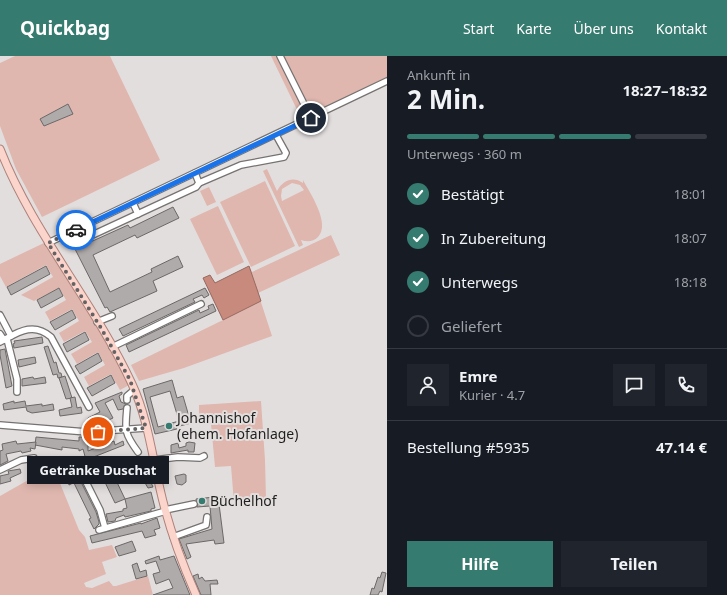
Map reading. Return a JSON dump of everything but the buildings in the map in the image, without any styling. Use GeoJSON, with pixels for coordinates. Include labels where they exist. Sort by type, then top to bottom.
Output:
{"type":"FeatureCollection","features":[{"type":"Feature","properties":{"kind":"main road"},"geometry":{"type":"LineString","coordinates":[[0,149],[16,186],[48,243],[112,347],[134,390],[146,428],[165,511],[196,595]]}},
{"type":"Feature","properties":{"kind":"street"},"geometry":{"type":"LineString","coordinates":[[280,56],[311,118]]}},
{"type":"Feature","properties":{"kind":"street"},"geometry":{"type":"LineString","coordinates":[[48,243],[387,81]]}},
{"type":"Feature","properties":{"kind":"street"},"geometry":{"type":"LineString","coordinates":[[79,229],[83,237],[86,238],[241,165],[284,157],[286,153],[276,135]]}},
{"type":"Feature","properties":{"kind":"street"},"geometry":{"type":"LineString","coordinates":[[195,173],[199,184]]}},
{"type":"Feature","properties":{"kind":"street"},"geometry":{"type":"LineString","coordinates":[[133,203],[138,214]]}},
{"type":"Feature","properties":{"kind":"street"},"geometry":{"type":"LineString","coordinates":[[112,347],[201,304]]}},
{"type":"Feature","properties":{"kind":"street"},"geometry":{"type":"LineString","coordinates":[[0,315],[5,339],[17,379],[17,392]]}},
{"type":"Feature","properties":{"kind":"street"},"geometry":{"type":"LineString","coordinates":[[97,322],[112,316]]}},
{"type":"Feature","properties":{"kind":"street"},"geometry":{"type":"LineString","coordinates":[[5,339],[22,331],[34,328],[45,332],[51,337],[89,407]]}},
{"type":"Feature","properties":{"kind":"street"},"geometry":{"type":"LineString","coordinates":[[0,334],[5,339]]}},
{"type":"Feature","properties":{"kind":"street"},"geometry":{"type":"LineString","coordinates":[[127,400],[127,396],[134,390]]}},
{"type":"Feature","properties":{"kind":"street"},"geometry":{"type":"LineString","coordinates":[[127,408],[125,430],[128,438],[138,452]]}},
{"type":"Feature","properties":{"kind":"street"},"geometry":{"type":"LineString","coordinates":[[0,425],[80,432],[146,428]]}},
{"type":"Feature","properties":{"kind":"street"},"geometry":{"type":"LineString","coordinates":[[154,460],[178,456],[200,458],[204,456]]}},
{"type":"Feature","properties":{"kind":"street"},"geometry":{"type":"LineString","coordinates":[[0,470],[21,460],[34,458]]}},
{"type":"Feature","properties":{"kind":"street"},"geometry":{"type":"LineString","coordinates":[[83,476],[100,510],[102,529],[194,504]]}},
{"type":"Feature","properties":{"kind":"street"},"geometry":{"type":"LineString","coordinates":[[174,537],[206,525],[207,517]]}},
{"type":"Feature","properties":{"kind":"shaded area"},"geometry":{"type":"Polygon","coordinates":[[[15,56],[110,56],[160,160],[42,217],[16,169],[0,126],[0,63],[15,56]]]}},
{"type":"Feature","properties":{"kind":"shaded area"},"geometry":{"type":"Polygon","coordinates":[[[271,56],[387,56],[387,79],[302,120],[271,56]]]}},
{"type":"Feature","properties":{"kind":"shaded area"},"geometry":{"type":"Polygon","coordinates":[[[267,169],[277,191],[282,184],[288,180],[296,180],[303,183],[303,180],[318,208],[321,217],[321,231],[316,239],[310,241],[301,240],[303,245],[299,247],[263,171],[267,169]],[[292,183],[282,189],[282,201],[304,190],[300,185],[292,183]]]}},
{"type":"Feature","properties":{"kind":"shaded area"},"geometry":{"type":"Polygon","coordinates":[[[265,181],[295,246],[251,267],[220,202],[265,181]]]}},
{"type":"Feature","properties":{"kind":"shaded area"},"geometry":{"type":"Polygon","coordinates":[[[209,187],[216,202],[207,206],[200,191],[209,187]]]}},
{"type":"Feature","properties":{"kind":"shaded area"},"geometry":{"type":"Polygon","coordinates":[[[218,206],[244,262],[217,275],[190,219],[218,206]]]}},
{"type":"Feature","properties":{"kind":"shaded area"},"geometry":{"type":"Polygon","coordinates":[[[331,235],[340,255],[258,293],[272,336],[184,368],[139,381],[131,365],[223,320],[203,278],[210,275],[215,283],[249,266],[252,272],[331,235]]]}},
{"type":"Feature","properties":{"kind":"shaded area"},"geometry":{"type":"Polygon","coordinates":[[[46,242],[131,384],[120,390],[111,374],[89,386],[84,377],[105,365],[98,352],[77,364],[71,354],[92,342],[85,331],[64,342],[59,333],[79,321],[72,309],[50,321],[45,312],[66,300],[59,288],[34,301],[21,295],[53,277],[46,265],[6,287],[0,276],[0,264],[46,242]]]}},
{"type":"Feature","properties":{"kind":"shaded area"},"geometry":{"type":"Polygon","coordinates":[[[249,266],[261,301],[223,320],[203,278],[210,275],[215,283],[249,266]]]}},
{"type":"Feature","properties":{"kind":"shaded area"},"geometry":{"type":"Polygon","coordinates":[[[261,401],[266,499],[234,503],[231,466],[215,467],[211,424],[199,423],[199,405],[261,401]]]}},
{"type":"Feature","properties":{"kind":"shaded area"},"geometry":{"type":"Polygon","coordinates":[[[53,466],[79,530],[85,537],[89,550],[112,545],[117,557],[102,562],[106,574],[84,583],[86,587],[92,588],[109,581],[113,586],[116,586],[148,576],[153,595],[0,595],[0,496],[53,466]]]}},
{"type":"Feature","properties":{"kind":"way so far"},"geometry":{"type":"LineString","coordinates":[[76,230],[48,243],[101,328],[130,380],[146,428],[98,432]]}},
{"type":"Feature","properties":{"kind":"place","name":"Johannishof (ehem. Hofanlage)"},"geometry":{"type":"Point","coordinates":[169,426]}},
{"type":"Feature","properties":{"kind":"place","name":"Getränke Duschat"},"geometry":{"type":"Point","coordinates":[98,432]}},
{"type":"Feature","properties":{"kind":"place","name":"Büchelhof"},"geometry":{"type":"Point","coordinates":[202,501]}},
{"type":"Feature","properties":{"kind":"route"},"geometry":{"type":"LineString","coordinates":[[76,230],[311,118]]}}]}
